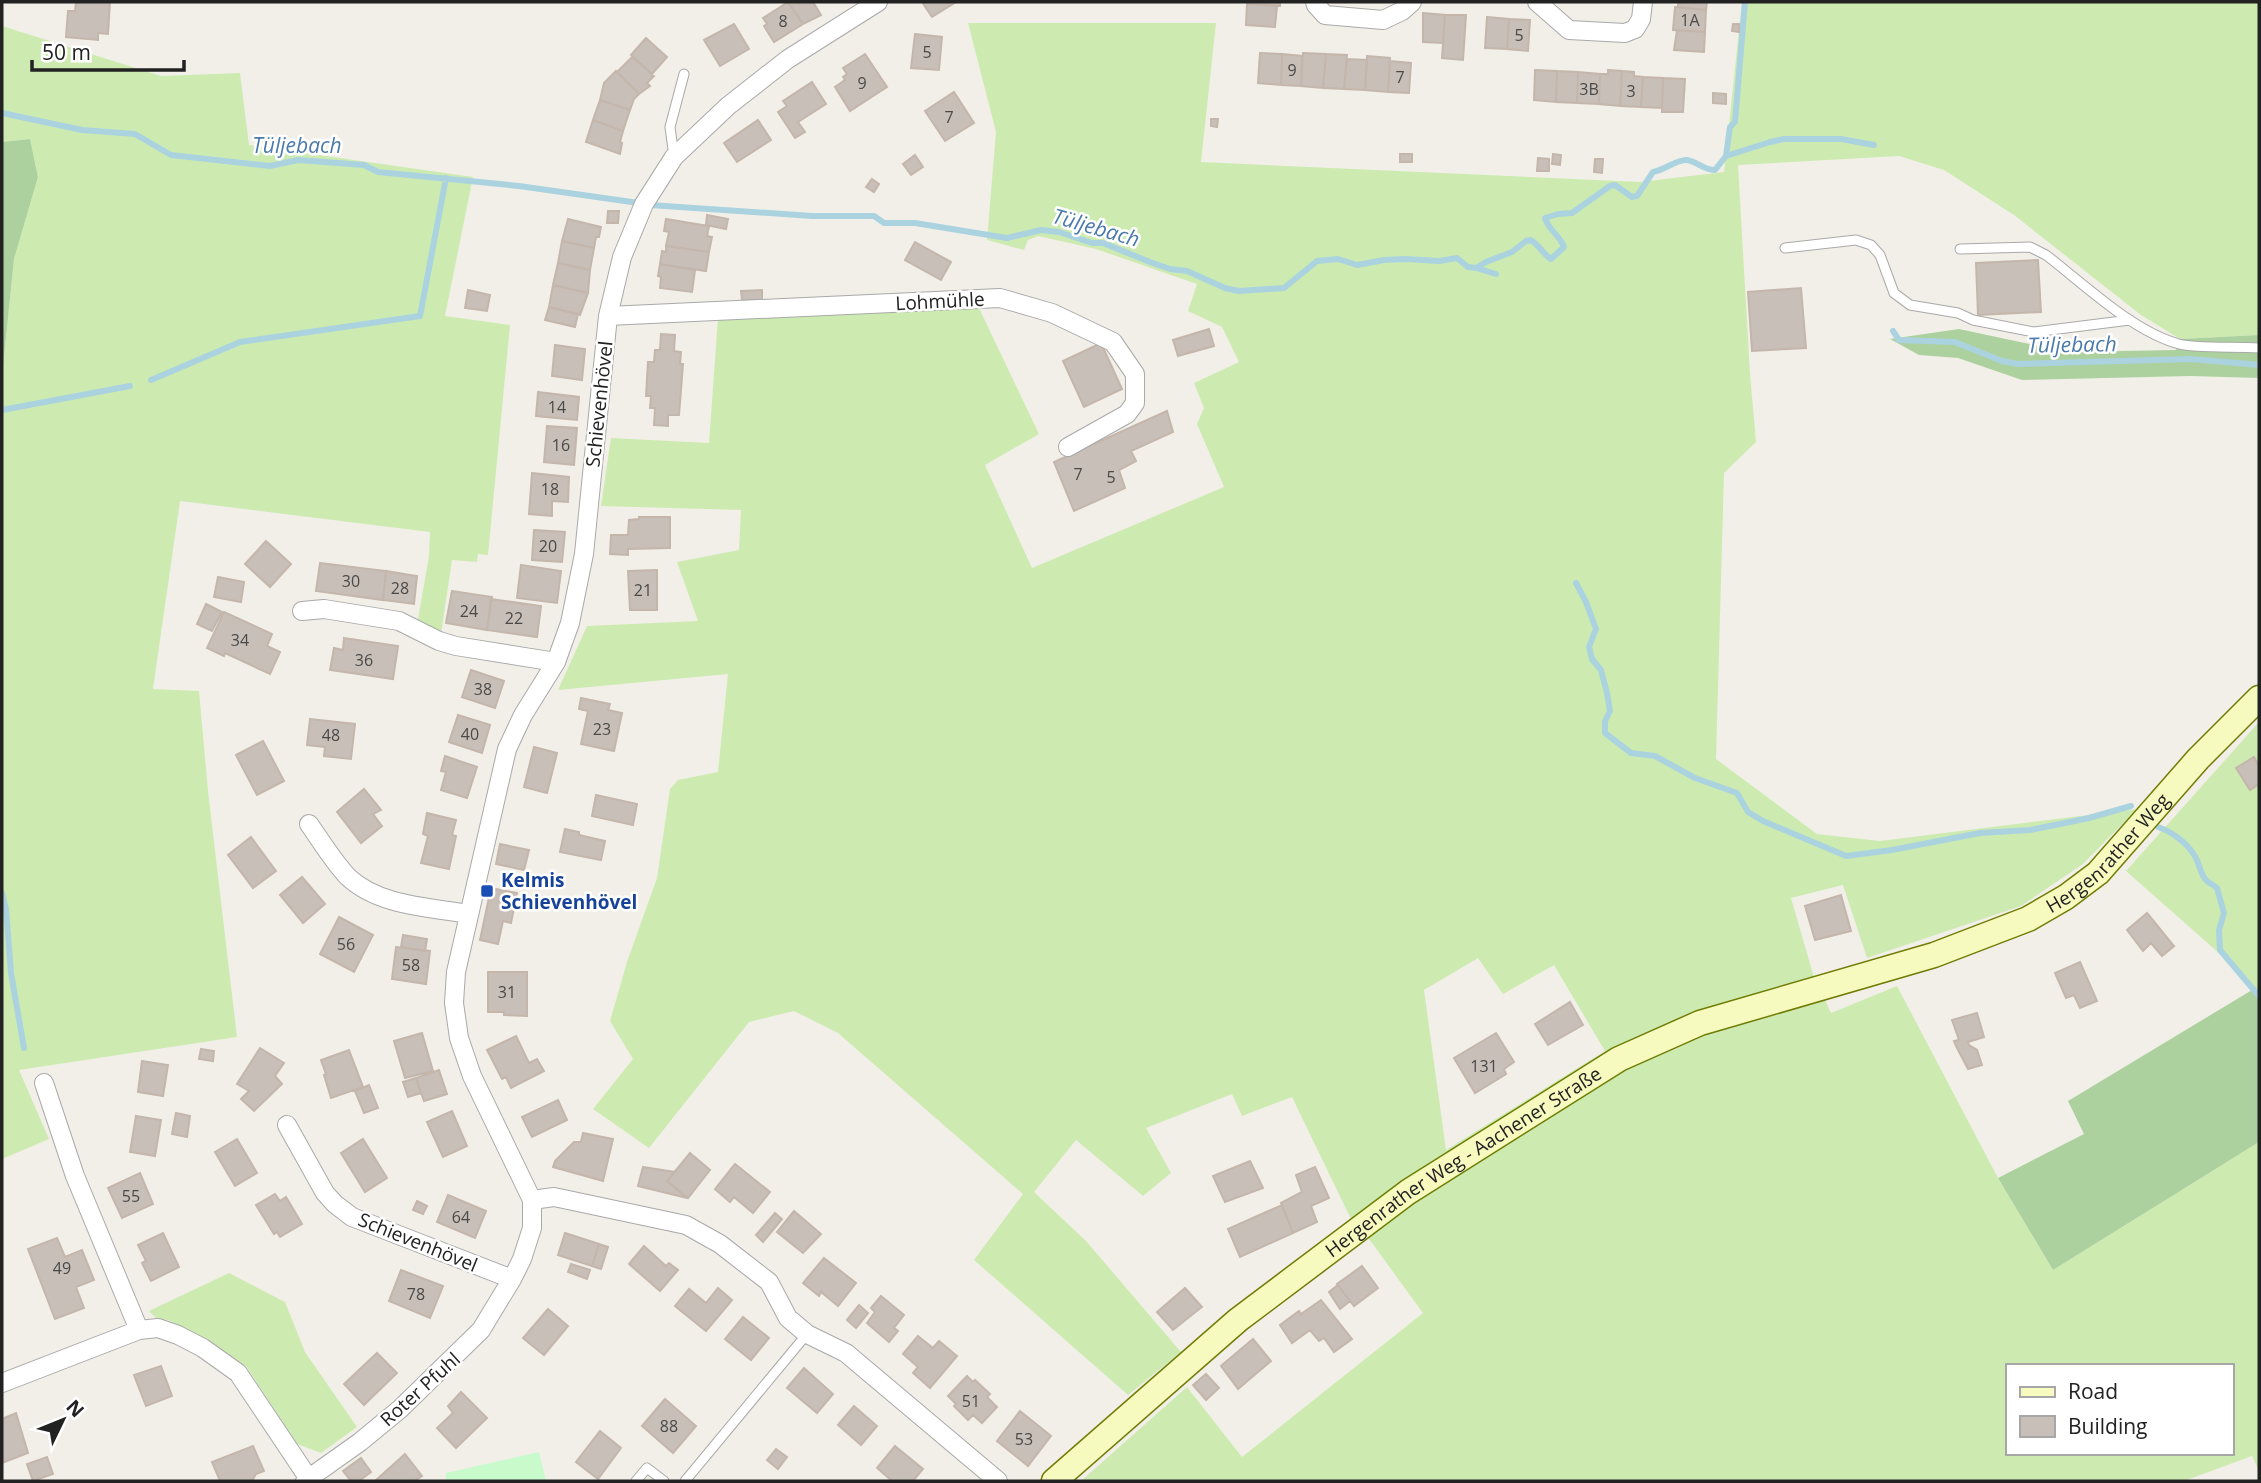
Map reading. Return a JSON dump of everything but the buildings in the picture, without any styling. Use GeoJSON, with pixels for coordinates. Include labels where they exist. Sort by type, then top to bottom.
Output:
{"type":"FeatureCollection","features":[{"type":"Feature","properties":{"kind":"street","name":"Schievenhövel"},"geometry":{"type":"LineString","coordinates":[[533,1200],[472,1076],[459,1038],[454,1003],[456,972],[507,749],[523,715],[556,662],[570,623],[584,554],[608,316],[622,257],[644,204],[674,158],[728,106],[788,59],[878,2]]}},
{"type":"Feature","properties":{"kind":"street"},"geometry":{"type":"LineString","coordinates":[[1315,2],[1325,15],[1383,20],[1402,11],[1412,2]]}},
{"type":"Feature","properties":{"kind":"street"},"geometry":{"type":"LineString","coordinates":[[1537,2],[1569,30],[1625,33],[1635,29],[1641,19],[1643,2]]}},
{"type":"Feature","properties":{"kind":"street","name":"Lohmühle"},"geometry":{"type":"LineString","coordinates":[[608,316],[1000,298],[1052,313],[1113,342],[1135,374],[1135,403],[1127,414],[1068,447]]}},
{"type":"Feature","properties":{"kind":"street"},"geometry":{"type":"LineString","coordinates":[[302,611],[324,609],[399,621],[439,641],[456,646],[556,662]]}},
{"type":"Feature","properties":{"kind":"street","name":"Hergenrather Weg"},"geometry":{"type":"LineString","coordinates":[[1934,955],[2028,919],[2066,897],[2098,873],[2198,759],[2256,707]]}},
{"type":"Feature","properties":{"kind":"street"},"geometry":{"type":"LineString","coordinates":[[309,824],[349,877],[370,893],[398,902],[468,914]]}},
{"type":"Feature","properties":{"kind":"street","name":"Hergenrather Weg - Aachener Straße"},"geometry":{"type":"LineString","coordinates":[[1054,1481],[1237,1320],[1397,1200],[1619,1059],[1700,1023],[1934,955]]}},
{"type":"Feature","properties":{"kind":"street"},"geometry":{"type":"LineString","coordinates":[[44,1083],[75,1176],[139,1330]]}},
{"type":"Feature","properties":{"kind":"street","name":"Schievenhövel"},"geometry":{"type":"LineString","coordinates":[[287,1125],[326,1192],[335,1204],[352,1217],[512,1279]]}},
{"type":"Feature","properties":{"kind":"street"},"geometry":{"type":"LineString","coordinates":[[512,1279],[532,1228],[533,1200],[554,1197],[686,1225],[720,1244],[769,1282],[788,1318],[807,1334],[846,1353],[998,1481]]}},
{"type":"Feature","properties":{"kind":"street","name":"Roter Pfuhl"},"geometry":{"type":"LineString","coordinates":[[2,1383],[139,1330],[158,1328],[203,1348],[237,1373],[307,1480],[380,1426],[457,1356],[481,1330],[512,1279]]}},
{"type":"Feature","properties":{"kind":"lane"},"geometry":{"type":"LineString","coordinates":[[674,158],[670,127],[684,74]]}},
{"type":"Feature","properties":{"kind":"lane"},"geometry":{"type":"LineString","coordinates":[[1785,248],[1856,240],[1871,245],[1880,255],[1895,293],[1909,305],[1958,313],[1973,320],[2034,332],[2130,320]]}},
{"type":"Feature","properties":{"kind":"lane"},"geometry":{"type":"LineString","coordinates":[[1960,249],[2031,247],[2046,255],[2130,320],[2154,335],[2182,345],[2259,348]]}},
{"type":"Feature","properties":{"kind":"lane"},"geometry":{"type":"LineString","coordinates":[[685,1481],[807,1334]]}},
{"type":"Feature","properties":{"kind":"lane"},"geometry":{"type":"LineString","coordinates":[[636,1481],[647,1468],[664,1481]]}},
{"type":"Feature","properties":{"kind":"green space"},"geometry":{"type":"Polygon","coordinates":[[[1742,2],[2259,2],[2259,335],[2180,339],[2141,315],[2014,215],[1944,170],[1899,156],[1738,165],[1756,442],[1724,473],[1716,759],[1817,834],[1880,841],[2137,809],[2083,864],[2021,906],[1867,958],[1843,885],[1791,898],[1813,974],[1831,1013],[1897,986],[1998,1178],[2053,1270],[2259,1142],[2259,1471],[2252,1456],[2184,1481],[1081,1481],[1187,1387],[1242,1457],[1423,1313],[1350,1217],[1292,1097],[1242,1116],[1232,1094],[1146,1128],[1171,1173],[1143,1196],[1076,1140],[1034,1192],[1086,1241],[1181,1352],[1128,1395],[974,1260],[1023,1194],[838,1033],[794,1011],[749,1022],[649,1148],[593,1109],[633,1059],[610,1021],[627,962],[657,878],[670,789],[678,780],[718,772],[728,674],[558,690],[587,626],[698,621],[677,562],[739,550],[741,510],[601,506],[611,438],[709,443],[718,318],[978,306],[1039,434],[985,465],[1032,568],[1224,487],[1197,424],[1204,408],[1194,383],[1239,362],[1222,327],[1188,311],[1197,284],[1096,249],[1038,236],[1028,240],[1024,250],[987,240],[996,132],[968,23],[1216,23],[1201,162],[1640,182],[1724,172],[1742,2]],[[1478,958],[1424,990],[1446,1150],[1605,1051],[1554,965],[1503,994],[1478,958]]]}},
{"type":"Feature","properties":{"kind":"green space"},"geometry":{"type":"Polygon","coordinates":[[[2,26],[161,76],[240,73],[249,145],[473,177],[445,316],[510,325],[488,555],[478,554],[477,562],[452,560],[441,634],[418,619],[429,556],[430,532],[180,501],[153,689],[199,691],[237,1037],[19,1070],[49,1139],[2,1159],[2,377],[14,259],[38,177],[30,139],[2,142],[2,26]]]}},
{"type":"Feature","properties":{"kind":"green space"},"geometry":{"type":"Polygon","coordinates":[[[30,139],[38,177],[14,259],[2,377],[2,142],[30,139]]]}},
{"type":"Feature","properties":{"kind":"green space"},"geometry":{"type":"Polygon","coordinates":[[[1959,329],[2067,352],[2176,350],[2180,339],[2259,335],[2259,378],[2190,376],[2022,380],[1958,358],[1919,355],[1890,339],[1959,329]]]}},
{"type":"Feature","properties":{"kind":"green space"},"geometry":{"type":"Polygon","coordinates":[[[2259,722],[2259,999],[2229,962],[2126,871],[2259,722]]]}},
{"type":"Feature","properties":{"kind":"green space"},"geometry":{"type":"Polygon","coordinates":[[[2252,990],[2259,999],[2259,1142],[2053,1270],[1998,1178],[2084,1134],[2068,1101],[2252,990]]]}},
{"type":"Feature","properties":{"kind":"green space"},"geometry":{"type":"Polygon","coordinates":[[[229,1273],[285,1302],[305,1352],[357,1427],[321,1453],[297,1444],[246,1366],[200,1336],[168,1320],[157,1319],[149,1311],[229,1273]]]}},
{"type":"Feature","properties":{"kind":"green space"},"geometry":{"type":"Polygon","coordinates":[[[539,1452],[546,1481],[446,1481],[446,1473],[539,1452]]]}},
{"type":"Feature","properties":{"kind":"waterway"},"geometry":{"type":"LineString","coordinates":[[1726,156],[1730,127],[1735,122],[1745,2]]}},
{"type":"Feature","properties":{"kind":"waterway","name":"Tüljebach"},"geometry":{"type":"LineString","coordinates":[[2,113],[82,130],[135,134],[171,155],[270,166],[298,160],[364,165],[378,172],[519,186],[639,203]]}},
{"type":"Feature","properties":{"kind":"waterway","name":"Tüljebach"},"geometry":{"type":"LineString","coordinates":[[650,205],[812,216],[874,216],[884,223],[915,223],[1007,238],[1041,230],[1059,232],[1092,243],[1103,243],[1150,262],[1187,271],[1225,288],[1239,291],[1284,288],[1317,261],[1338,259],[1357,265],[1384,260],[1439,261],[1457,258],[1468,267],[1476,268],[1531,240],[1551,259],[1564,247],[1545,218],[1572,213],[1610,186],[1615,185],[1632,197],[1637,196],[1653,172],[1679,161],[1687,160],[1715,170],[1726,156],[1784,139],[1841,139],[1874,145]]}},
{"type":"Feature","properties":{"kind":"waterway"},"geometry":{"type":"LineString","coordinates":[[151,380],[240,342],[420,316],[446,178]]}},
{"type":"Feature","properties":{"kind":"waterway","name":"Tüljebach"},"geometry":{"type":"LineString","coordinates":[[1476,268],[1496,274]]}},
{"type":"Feature","properties":{"kind":"waterway","name":"Tüljebach"},"geometry":{"type":"LineString","coordinates":[[1893,331],[1899,340],[1955,342],[2002,361],[2018,364],[2191,359],[2259,365]]}},
{"type":"Feature","properties":{"kind":"waterway"},"geometry":{"type":"LineString","coordinates":[[2,410],[130,386]]}},
{"type":"Feature","properties":{"kind":"waterway"},"geometry":{"type":"LineString","coordinates":[[1576,583],[1596,629],[1589,647],[1592,659],[1601,670],[1607,693],[1610,711],[1605,721],[1605,733],[1631,753],[1655,756],[1695,778],[1737,793],[1748,812],[1763,821],[1846,856],[1980,833],[2030,830],[2131,806]]}},
{"type":"Feature","properties":{"kind":"waterway"},"geometry":{"type":"LineString","coordinates":[[2158,827],[2186,844],[2194,854],[2205,879],[2217,888],[2224,913],[2219,930],[2220,950],[2259,996]]}},
{"type":"Feature","properties":{"kind":"waterway"},"geometry":{"type":"LineString","coordinates":[[2,893],[6,909],[11,973],[24,1048]]}},
{"type":"Feature","properties":{"kind":"place","name":"Kelmis Schievenhövel"},"geometry":{"type":"Point","coordinates":[487,891]}}]}
